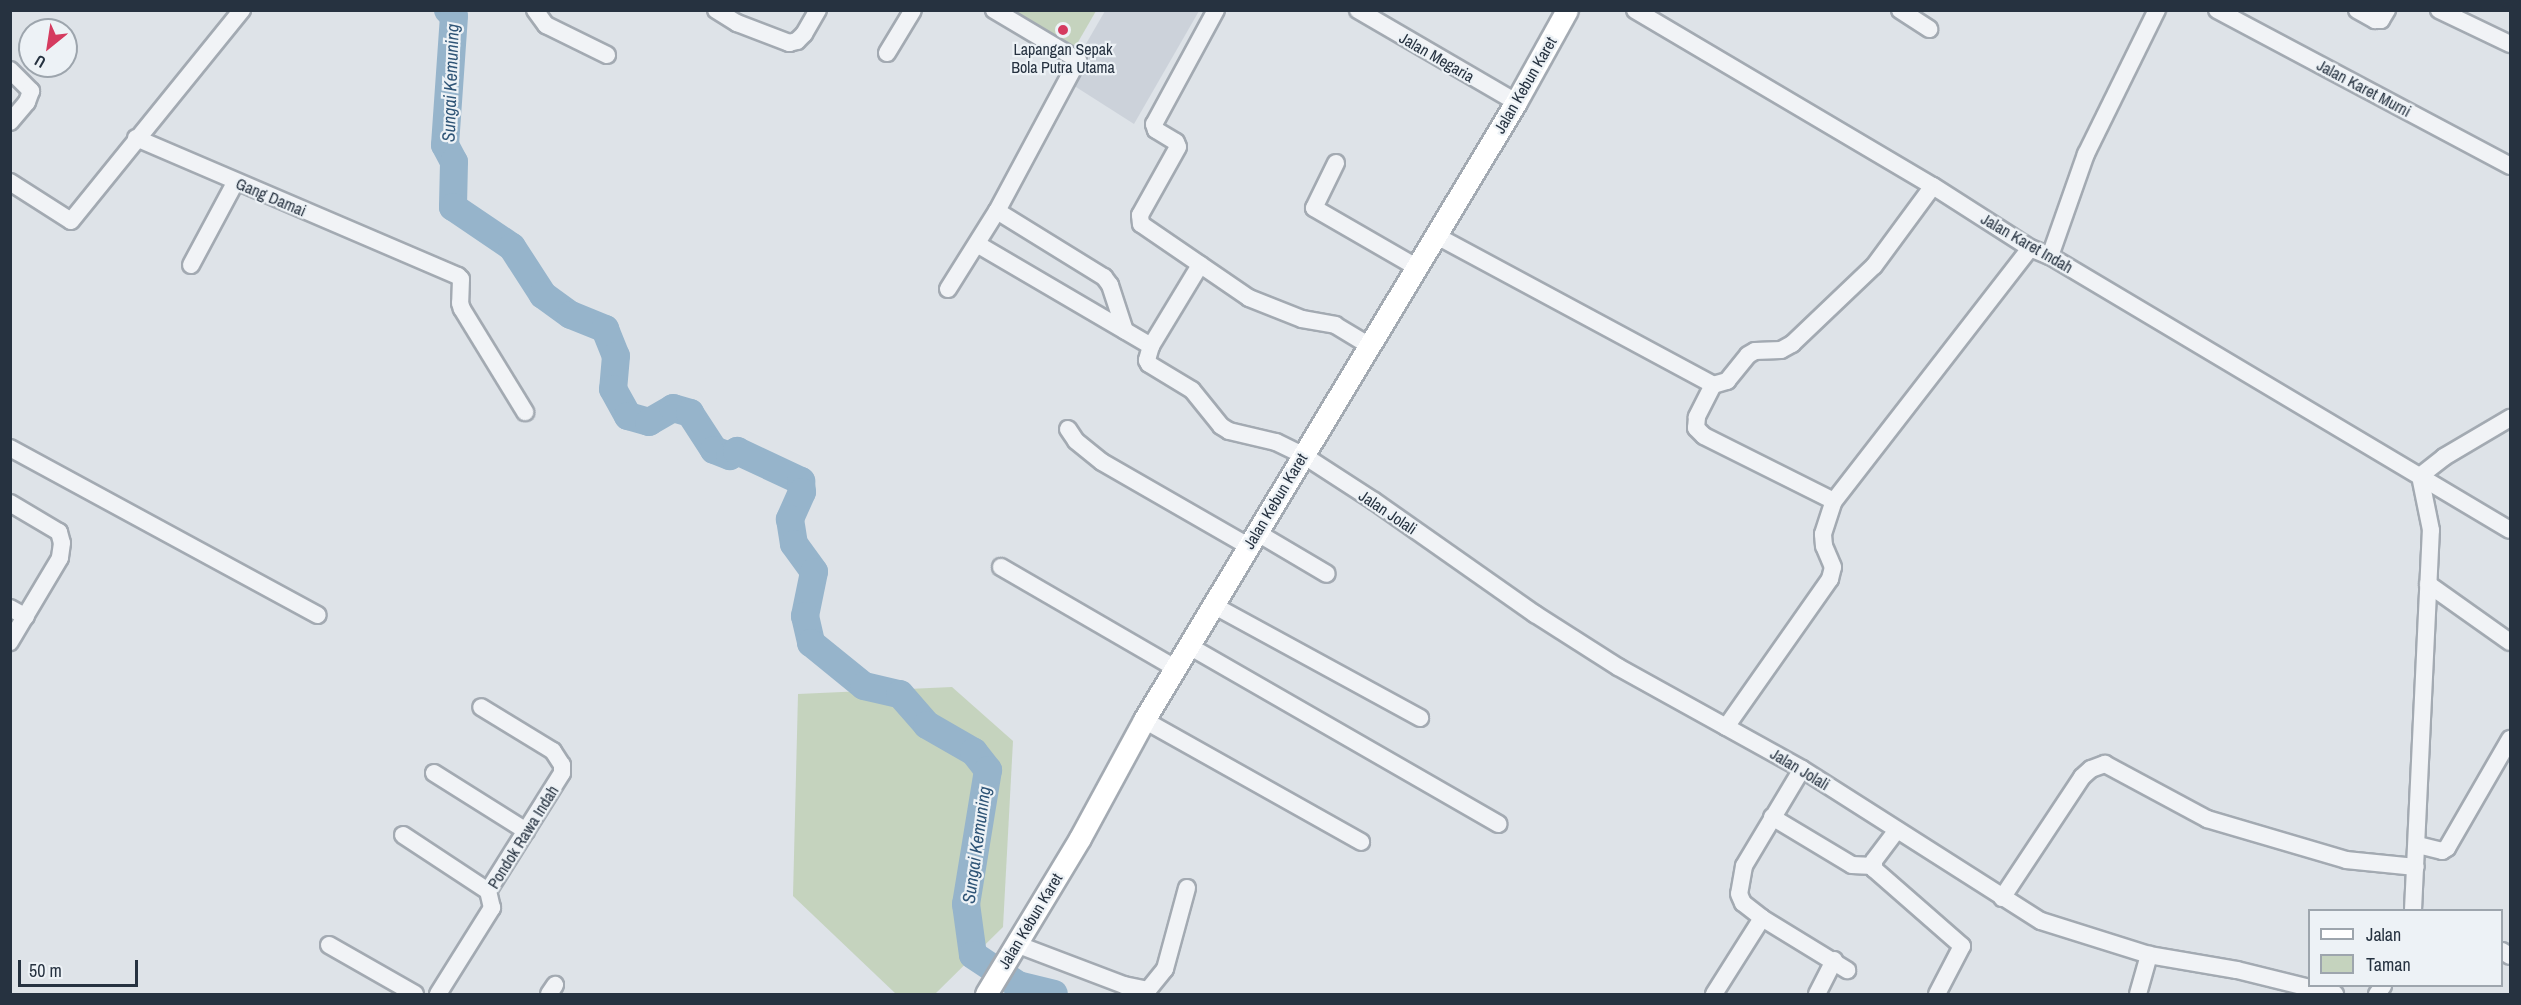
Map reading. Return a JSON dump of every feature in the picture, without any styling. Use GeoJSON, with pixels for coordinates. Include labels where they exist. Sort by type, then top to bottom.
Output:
{"type":"FeatureCollection","features":[{"type":"Feature","properties":{"kind":"main road","name":"Jalan Kebun Karet"},"geometry":{"type":"LineString","coordinates":[[990,989],[1080,838],[1144,720],[1516,102],[1568,10]]}},
{"type":"Feature","properties":{"kind":"street"},"geometry":{"type":"LineString","coordinates":[[10,182],[70,221],[242,10]]}},
{"type":"Feature","properties":{"kind":"street"},"geometry":{"type":"LineString","coordinates":[[535,10],[546,25],[607,56]]}},
{"type":"Feature","properties":{"kind":"street"},"geometry":{"type":"LineString","coordinates":[[716,10],[737,23],[789,43],[797,41],[804,34],[818,10]]}},
{"type":"Feature","properties":{"kind":"street"},"geometry":{"type":"LineString","coordinates":[[887,53],[913,10]]}},
{"type":"Feature","properties":{"kind":"street"},"geometry":{"type":"LineString","coordinates":[[948,289],[997,211],[1078,60],[994,10]]}},
{"type":"Feature","properties":{"kind":"street"},"geometry":{"type":"LineString","coordinates":[[1216,10],[1154,124],[1156,130],[1176,142],[1178,147],[1140,215],[1144,227],[1249,298],[1302,319],[1335,325],[1368,345]]}},
{"type":"Feature","properties":{"kind":"street","name":"Jalan Karet Indah"},"geometry":{"type":"LineString","coordinates":[[1635,10],[1933,186],[2030,248],[2050,256],[2511,530]]}},
{"type":"Feature","properties":{"kind":"street"},"geometry":{"type":"LineString","coordinates":[[1900,10],[1929,29]]}},
{"type":"Feature","properties":{"kind":"street"},"geometry":{"type":"LineString","coordinates":[[2050,256],[2086,154],[2157,10]]}},
{"type":"Feature","properties":{"kind":"street","name":"Jalan Karet Murni"},"geometry":{"type":"LineString","coordinates":[[2217,10],[2511,166]]}},
{"type":"Feature","properties":{"kind":"street"},"geometry":{"type":"LineString","coordinates":[[2357,10],[2375,20],[2381,20],[2387,10]]}},
{"type":"Feature","properties":{"kind":"street"},"geometry":{"type":"LineString","coordinates":[[2439,10],[2467,16],[2511,44]]}},
{"type":"Feature","properties":{"kind":"street","name":"Jalan Megaria"},"geometry":{"type":"LineString","coordinates":[[1368,13],[1516,102]]}},
{"type":"Feature","properties":{"kind":"street"},"geometry":{"type":"LineString","coordinates":[[10,70],[31,91],[27,102],[10,122]]}},
{"type":"Feature","properties":{"kind":"street","name":"Gang Damai"},"geometry":{"type":"LineString","coordinates":[[136,138],[236,183],[458,276],[461,279],[459,303],[525,412]]}},
{"type":"Feature","properties":{"kind":"street"},"geometry":{"type":"LineString","coordinates":[[1336,163],[1314,208],[1416,267]]}},
{"type":"Feature","properties":{"kind":"street"},"geometry":{"type":"LineString","coordinates":[[191,265],[236,183]]}},
{"type":"Feature","properties":{"kind":"street"},"geometry":{"type":"LineString","coordinates":[[1834,501],[1704,436],[1696,428],[1696,417],[1713,386],[1727,381],[1748,355],[1755,351],[1781,350],[1792,344],[1874,266],[1933,186]]}},
{"type":"Feature","properties":{"kind":"street"},"geometry":{"type":"LineString","coordinates":[[997,211],[1104,277],[1110,285],[1125,331]]}},
{"type":"Feature","properties":{"kind":"street"},"geometry":{"type":"LineString","coordinates":[[1435,235],[1713,386]]}},
{"type":"Feature","properties":{"kind":"street"},"geometry":{"type":"LineString","coordinates":[[977,244],[1151,346],[1200,265]]}},
{"type":"Feature","properties":{"kind":"street"},"geometry":{"type":"LineString","coordinates":[[1726,727],[1830,579],[1833,567],[1823,534],[1834,501],[2030,248]]}},
{"type":"Feature","properties":{"kind":"street","name":"Jalan Jolali"},"geometry":{"type":"LineString","coordinates":[[1151,346],[1147,360],[1149,364],[1192,390],[1221,426],[1229,431],[1276,442],[1303,455],[1535,615],[1618,667],[1802,769],[2041,921],[2149,955],[2237,970],[2335,994]]}},
{"type":"Feature","properties":{"kind":"street"},"geometry":{"type":"LineString","coordinates":[[2419,908],[2416,867],[2431,530],[2420,476],[2444,457],[2511,418]]}},
{"type":"Feature","properties":{"kind":"street"},"geometry":{"type":"LineString","coordinates":[[1068,429],[1076,441],[1102,462],[1252,539],[1327,574]]}},
{"type":"Feature","properties":{"kind":"street"},"geometry":{"type":"LineString","coordinates":[[10,448],[318,615]]}},
{"type":"Feature","properties":{"kind":"street"},"geometry":{"type":"LineString","coordinates":[[10,502],[59,532],[62,543],[60,558],[10,642]]}},
{"type":"Feature","properties":{"kind":"street"},"geometry":{"type":"LineString","coordinates":[[1001,567],[1175,668]]}},
{"type":"Feature","properties":{"kind":"street"},"geometry":{"type":"LineString","coordinates":[[2428,584],[2511,642]]}},
{"type":"Feature","properties":{"kind":"street"},"geometry":{"type":"LineString","coordinates":[[1213,604],[1420,718]]}},
{"type":"Feature","properties":{"kind":"street"},"geometry":{"type":"LineString","coordinates":[[10,608],[26,617]]}},
{"type":"Feature","properties":{"kind":"street"},"geometry":{"type":"LineString","coordinates":[[1189,646],[1498,824]]}},
{"type":"Feature","properties":{"kind":"street","name":"Pondok Rawa Indah"},"geometry":{"type":"LineString","coordinates":[[438,994],[492,908],[488,891],[562,773],[562,765],[553,751],[481,707]]}},
{"type":"Feature","properties":{"kind":"street"},"geometry":{"type":"LineString","coordinates":[[1144,720],[1361,842]]}},
{"type":"Feature","properties":{"kind":"street"},"geometry":{"type":"LineString","coordinates":[[2418,845],[2442,850],[2447,848],[2511,738]]}},
{"type":"Feature","properties":{"kind":"street"},"geometry":{"type":"LineString","coordinates":[[2002,898],[2082,777],[2091,769],[2105,764],[2207,819],[2346,860],[2416,867]]}},
{"type":"Feature","properties":{"kind":"street"},"geometry":{"type":"LineString","coordinates":[[1802,769],[1744,866],[1739,894],[1743,903],[1762,918],[1840,965],[1817,994]]}},
{"type":"Feature","properties":{"kind":"street"},"geometry":{"type":"LineString","coordinates":[[434,773],[526,831]]}},
{"type":"Feature","properties":{"kind":"street"},"geometry":{"type":"LineString","coordinates":[[1772,817],[1852,865],[1873,866]]}},
{"type":"Feature","properties":{"kind":"street"},"geometry":{"type":"LineString","coordinates":[[1873,866],[1897,830]]}},
{"type":"Feature","properties":{"kind":"street"},"geometry":{"type":"LineString","coordinates":[[403,836],[488,891]]}},
{"type":"Feature","properties":{"kind":"street"},"geometry":{"type":"LineString","coordinates":[[1873,866],[1878,873],[1962,946],[1937,994]]}},
{"type":"Feature","properties":{"kind":"street"},"geometry":{"type":"LineString","coordinates":[[1012,951],[1124,985],[1155,992],[1165,969],[1187,888]]}},
{"type":"Feature","properties":{"kind":"street"},"geometry":{"type":"LineString","coordinates":[[1714,994],[1762,918]]}},
{"type":"Feature","properties":{"kind":"street"},"geometry":{"type":"LineString","coordinates":[[329,945],[415,994]]}},
{"type":"Feature","properties":{"kind":"street"},"geometry":{"type":"LineString","coordinates":[[2138,994],[2149,955]]}},
{"type":"Feature","properties":{"kind":"shaded area"},"geometry":{"type":"Polygon","coordinates":[[[1105,11],[1199,11],[1134,124],[1065,80],[1105,11]]]}},
{"type":"Feature","properties":{"kind":"green space","name":"Lapangan Sepak Bola Putra Utama"},"geometry":{"type":"Polygon","coordinates":[[[1010,11],[1096,11],[1074,49],[1010,11]]]}},
{"type":"Feature","properties":{"kind":"green space"},"geometry":{"type":"Polygon","coordinates":[[[952,687],[1013,741],[1003,927],[935,994],[896,994],[793,896],[798,694],[952,687]]]}},
{"type":"Feature","properties":{"kind":"waterway","name":"Sungai Kemuning"},"geometry":{"type":"LineString","coordinates":[[448,10],[454,16],[445,145],[454,162],[453,207],[512,247],[543,295],[571,315],[605,329],[616,356],[613,389],[628,416],[649,422],[673,408],[690,413],[714,450],[730,456],[737,451],[801,481],[802,492],[790,519],[794,544],[814,572],[805,616],[811,643],[864,686],[900,694],[927,725],[974,752],[988,770],[966,904],[973,955],[1018,985],[1054,994]]}},
{"type":"Feature","properties":{"kind":"place","name":"Lapangan Sepak Bola Putra Utama"},"geometry":{"type":"Point","coordinates":[1063,30]}}]}
